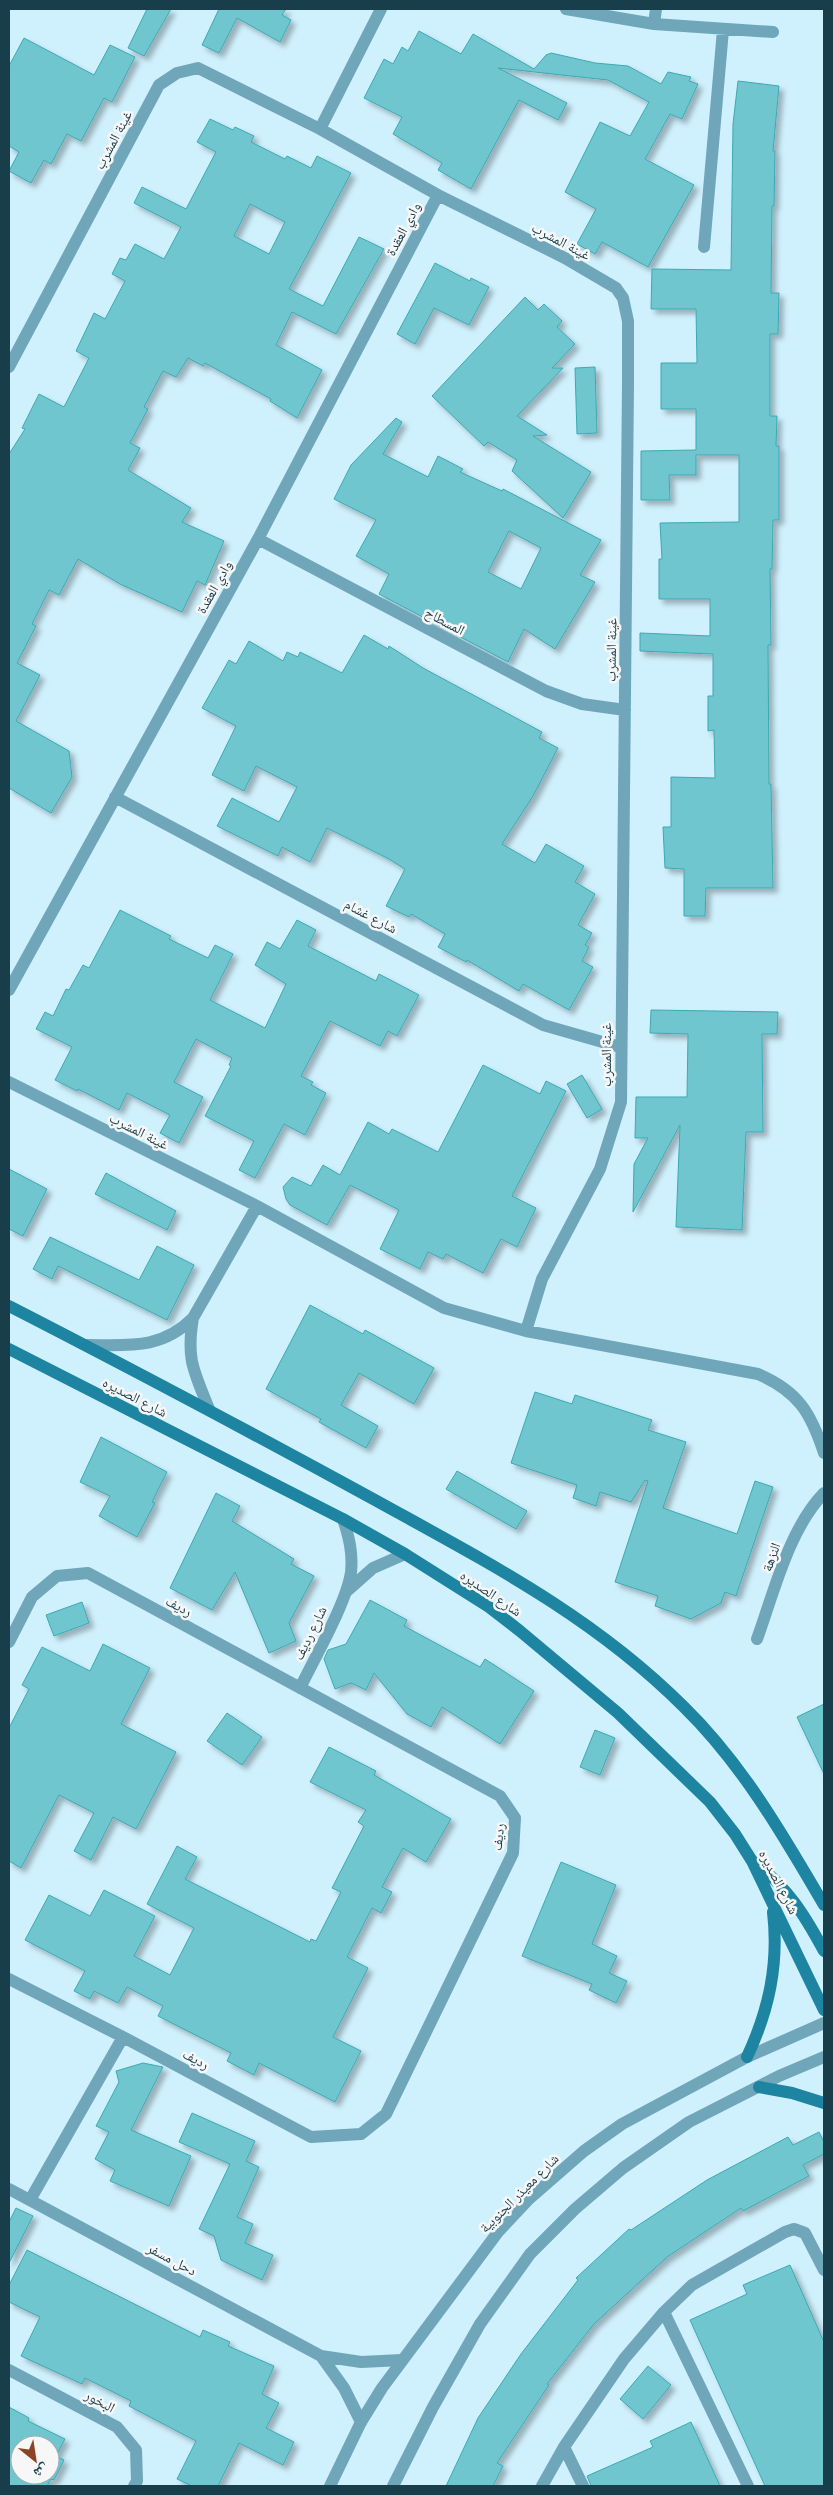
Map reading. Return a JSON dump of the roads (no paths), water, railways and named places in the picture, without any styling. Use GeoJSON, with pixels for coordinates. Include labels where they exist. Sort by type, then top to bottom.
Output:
{"type":"FeatureCollection","features":[{"type":"Feature","properties":{"kind":"main road","name":"شارع الصديره"},"geometry":{"type":"LineString","coordinates":[[9,1306],[209,1409],[491,1564],[544,1594],[594,1628],[685,1707],[726,1752],[777,1824],[820,1894],[824,1905]]}},
{"type":"Feature","properties":{"kind":"main road","name":"شارع الصديره"},"geometry":{"type":"LineString","coordinates":[[9,1349],[343,1520],[405,1554],[505,1619],[618,1713],[710,1802],[752,1861],[824,2010]]}},
{"type":"Feature","properties":{"kind":"main road"},"geometry":{"type":"LineString","coordinates":[[752,1861],[774,1878],[793,1899],[824,1951]]}},
{"type":"Feature","properties":{"kind":"main road"},"geometry":{"type":"LineString","coordinates":[[747,2058],[767,2009],[772,1983],[775,1946],[771,1899]]}},
{"type":"Feature","properties":{"kind":"main road"},"geometry":{"type":"LineString","coordinates":[[759,2087],[792,2093],[824,2103]]}},
{"type":"Feature","properties":{"kind":"street"},"geometry":{"type":"LineString","coordinates":[[320,130],[381,9]]}},
{"type":"Feature","properties":{"kind":"street"},"geometry":{"type":"LineString","coordinates":[[566,9],[654,24],[772,32]]}},
{"type":"Feature","properties":{"kind":"street"},"geometry":{"type":"LineString","coordinates":[[654,24],[656,9]]}},
{"type":"Feature","properties":{"kind":"street"},"geometry":{"type":"LineString","coordinates":[[704,247],[723,30]]}},
{"type":"Feature","properties":{"kind":"street","name":"غينة المشرب"},"geometry":{"type":"LineString","coordinates":[[9,367],[159,85],[177,73],[198,68],[320,130],[438,195],[565,258],[616,288],[623,298],[628,321],[621,1102],[600,1168],[542,1279],[526,1331]]}},
{"type":"Feature","properties":{"kind":"street","name":"وادي العقدة"},"geometry":{"type":"LineString","coordinates":[[9,990],[258,538],[438,195]]}},
{"type":"Feature","properties":{"kind":"street","name":"المسطاح"},"geometry":{"type":"LineString","coordinates":[[258,538],[546,691],[582,704],[625,710]]}},
{"type":"Feature","properties":{"kind":"street","name":"شارع غشام"},"geometry":{"type":"LineString","coordinates":[[114,797],[543,1025],[620,1047]]}},
{"type":"Feature","properties":{"kind":"street","name":"غينة المشرب"},"geometry":{"type":"LineString","coordinates":[[9,1082],[257,1206],[444,1308],[526,1331],[758,1374],[778,1382],[795,1396],[808,1413],[824,1453]]}},
{"type":"Feature","properties":{"kind":"street"},"geometry":{"type":"LineString","coordinates":[[209,1409],[190,1360],[189,1341],[193,1318],[257,1206]]}},
{"type":"Feature","properties":{"kind":"street"},"geometry":{"type":"LineString","coordinates":[[86,1345],[148,1344],[172,1335],[193,1318]]}},
{"type":"Feature","properties":{"kind":"street","name":"النزهة"},"geometry":{"type":"LineString","coordinates":[[757,1639],[794,1538],[810,1507],[824,1492]]}},
{"type":"Feature","properties":{"kind":"street","name":"شارع رديف"},"geometry":{"type":"LineString","coordinates":[[300,1688],[347,1590],[351,1573],[352,1555],[349,1537],[343,1520]]}},
{"type":"Feature","properties":{"kind":"street","name":"شارع رديف"},"geometry":{"type":"LineString","coordinates":[[347,1590],[373,1568],[405,1554]]}},
{"type":"Feature","properties":{"kind":"street","name":"رديف"},"geometry":{"type":"LineString","coordinates":[[9,1642],[32,1597],[57,1576],[88,1573],[500,1796],[515,1818],[513,1853],[386,2114],[361,2134],[311,2137],[9,1979]]}},
{"type":"Feature","properties":{"kind":"street","name":"شارع معيذر الجنوبية"},"geometry":{"type":"LineString","coordinates":[[330,2486],[361,2422],[402,2360],[498,2232],[560,2171],[622,2124],[747,2058],[824,2023]]}},
{"type":"Feature","properties":{"kind":"street"},"geometry":{"type":"LineString","coordinates":[[30,2200],[123,2037]]}},
{"type":"Feature","properties":{"kind":"street"},"geometry":{"type":"LineString","coordinates":[[393,2486],[433,2407],[480,2324],[530,2254],[575,2209],[623,2168],[689,2122],[824,2057]]}},
{"type":"Feature","properties":{"kind":"street","name":"دحل مسفر"},"geometry":{"type":"LineString","coordinates":[[9,2189],[321,2356],[361,2362],[402,2360]]}},
{"type":"Feature","properties":{"kind":"street"},"geometry":{"type":"LineString","coordinates":[[542,2486],[564,2447],[624,2359],[664,2312],[692,2285],[785,2232],[794,2229],[805,2234],[824,2270]]}},
{"type":"Feature","properties":{"kind":"street"},"geometry":{"type":"LineString","coordinates":[[664,2312],[748,2486]]}},
{"type":"Feature","properties":{"kind":"street","name":"دحل مسفر"},"geometry":{"type":"LineString","coordinates":[[321,2356],[344,2388],[361,2422]]}},
{"type":"Feature","properties":{"kind":"street","name":"البخور"},"geometry":{"type":"LineString","coordinates":[[9,2370],[118,2427],[136,2450],[137,2481],[134,2486]]}},
{"type":"Feature","properties":{"kind":"street"},"geometry":{"type":"LineString","coordinates":[[564,2447],[583,2486]]}}]}
